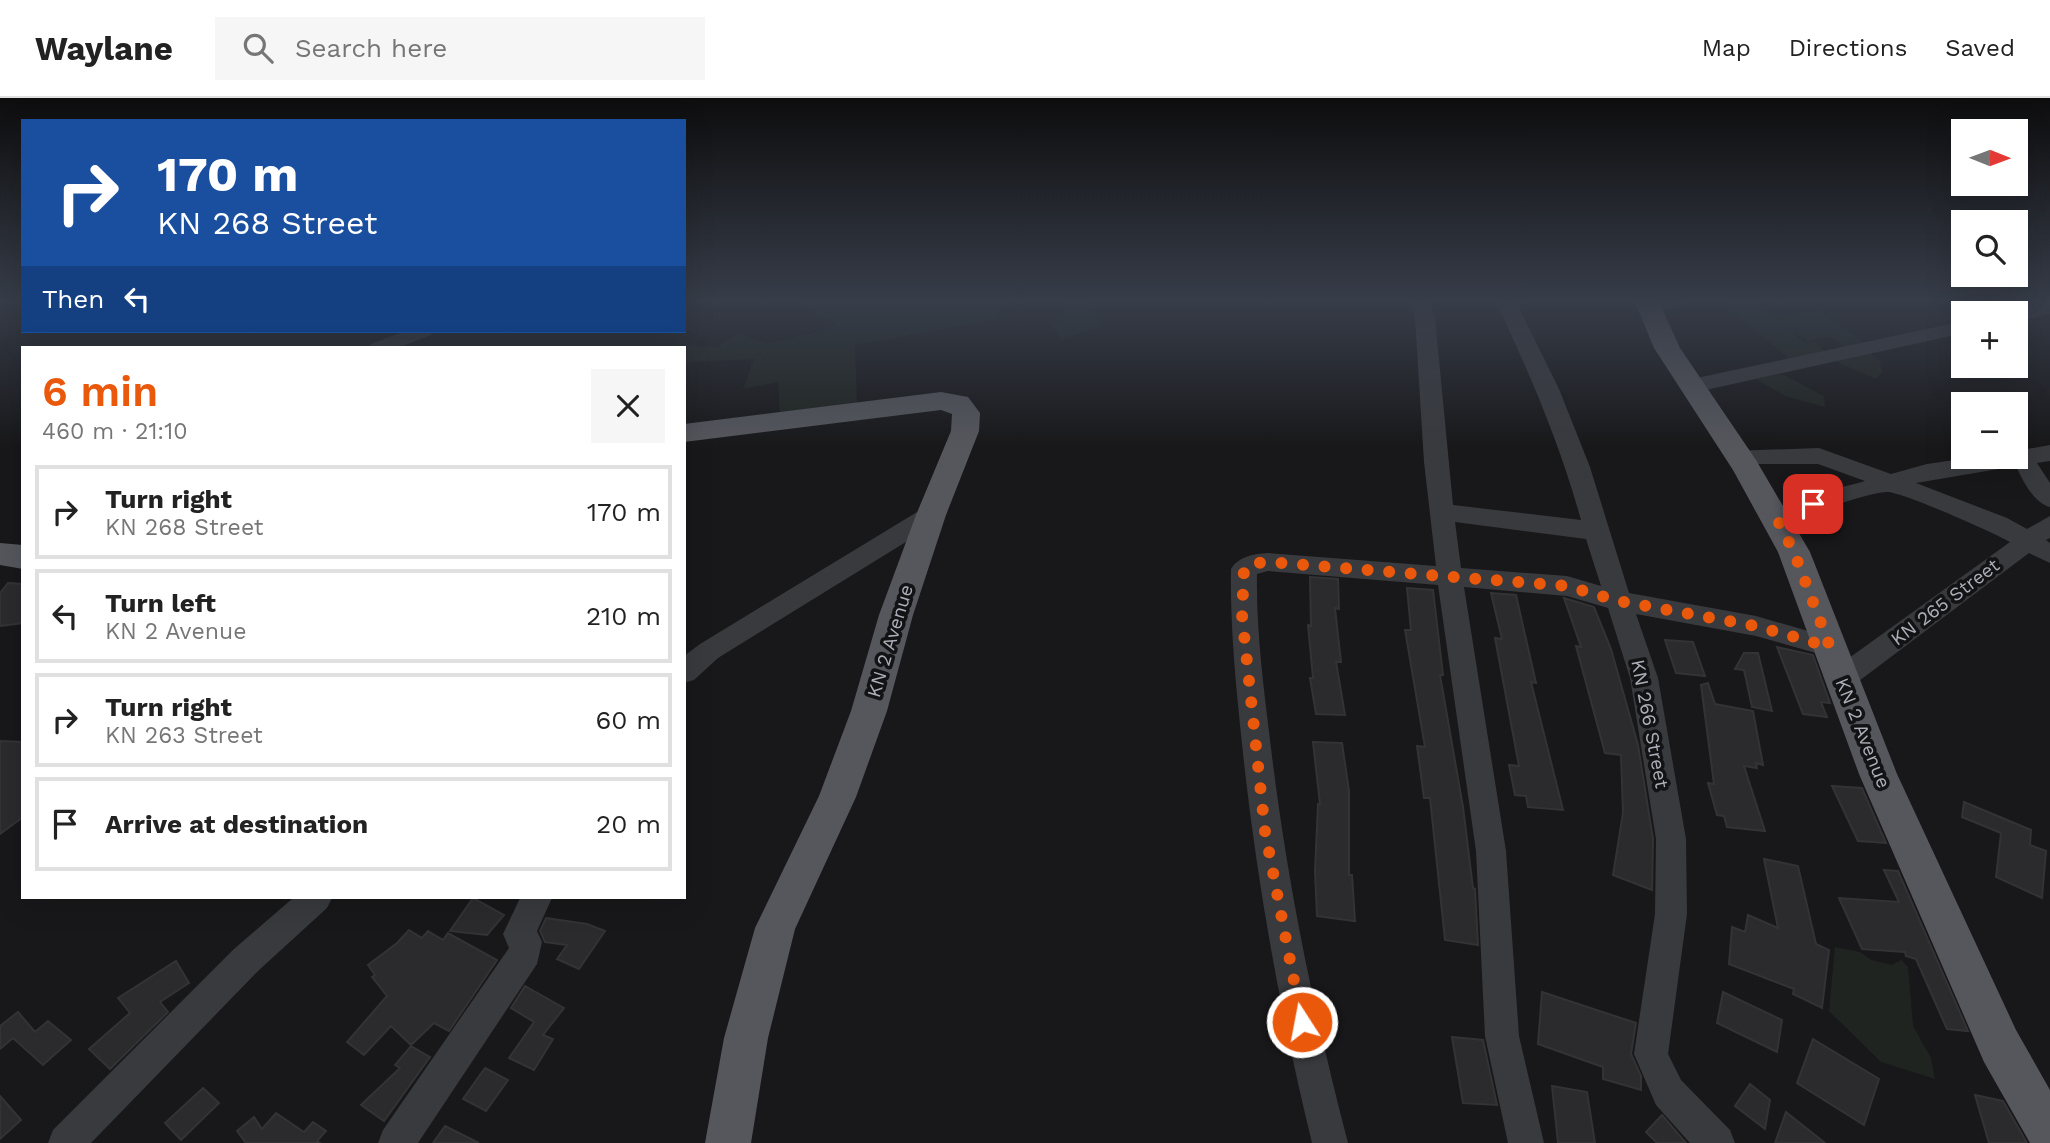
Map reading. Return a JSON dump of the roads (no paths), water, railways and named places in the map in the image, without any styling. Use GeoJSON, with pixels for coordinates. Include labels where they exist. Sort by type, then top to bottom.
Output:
{"type":"FeatureCollection","features":[{"type":"Feature","properties":{"kind":"main road","name":"KN 2 Avenue"},"geometry":{"type":"LineString","coordinates":[[1677,351],[1692,386],[1738,456],[1794,552],[1878,774],[1994,1034],[2044,1112]]}},
{"type":"Feature","properties":{"kind":"main road","name":"KN 2 Avenue"},"geometry":{"type":"LineString","coordinates":[[686,433],[940,401],[958,404],[966,413],[965,431],[931,515],[896,615],[865,723],[837,797],[775,928],[746,1038],[728,1143]]}},
{"type":"Feature","properties":{"kind":"street"},"geometry":{"type":"LineString","coordinates":[[1428,351],[1450,578],[1491,850],[1502,1037],[1526,1143]]}},
{"type":"Feature","properties":{"kind":"street","name":"KN 266 Street"},"geometry":{"type":"LineString","coordinates":[[1529,351],[1548,390],[1578,467],[1644,678],[1671,839],[1671,914],[1651,1054],[1655,1073],[1678,1107],[1717,1143]]}},
{"type":"Feature","properties":{"kind":"street"},"geometry":{"type":"LineString","coordinates":[[1692,386],[1854,351]]}},
{"type":"Feature","properties":{"kind":"street"},"geometry":{"type":"LineString","coordinates":[[2028,457],[2050,453]]}},
{"type":"Feature","properties":{"kind":"street"},"geometry":{"type":"LineString","coordinates":[[1738,456],[1819,457],[2043,540]]}},
{"type":"Feature","properties":{"kind":"street"},"geometry":{"type":"LineString","coordinates":[[1779,523],[1813,504],[1951,468]]}},
{"type":"Feature","properties":{"kind":"street"},"geometry":{"type":"LineString","coordinates":[[2028,468],[2050,499]]}},
{"type":"Feature","properties":{"kind":"street"},"geometry":{"type":"LineString","coordinates":[[1443,512],[1596,531]]}},
{"type":"Feature","properties":{"kind":"street"},"geometry":{"type":"LineString","coordinates":[[686,670],[709,651],[931,515]]}},
{"type":"Feature","properties":{"kind":"street","name":"KN 265 Street"},"geometry":{"type":"LineString","coordinates":[[1835,663],[2043,540]]}},
{"type":"Feature","properties":{"kind":"street"},"geometry":{"type":"LineString","coordinates":[[1331,1143],[1313,1077],[1265,831],[1242,615],[1244,569],[1256,563],[1268,562],[1567,586],[1619,601],[1756,626],[1835,663]]}},
{"type":"Feature","properties":{"kind":"street"},"geometry":{"type":"LineString","coordinates":[[65,1143],[246,960],[315,899]]}},
{"type":"Feature","properties":{"kind":"street"},"geometry":{"type":"LineString","coordinates":[[396,1143],[521,960],[527,946],[519,934],[536,899]]}}]}
